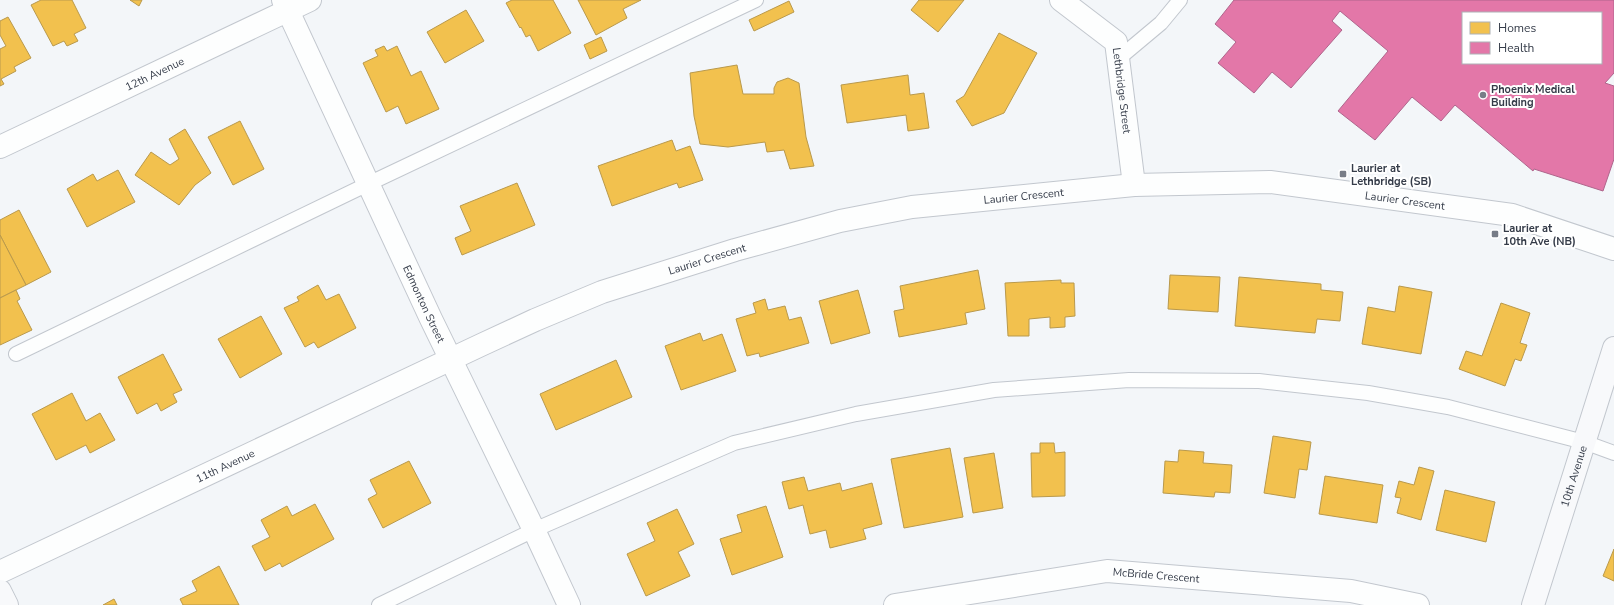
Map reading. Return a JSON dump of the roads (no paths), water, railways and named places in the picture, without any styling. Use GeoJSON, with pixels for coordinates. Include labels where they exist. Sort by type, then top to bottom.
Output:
{"type":"FeatureCollection","features":[{"type":"Feature","properties":{"kind":"street","name":"12th Avenue"},"geometry":{"type":"LineString","coordinates":[[0,147],[286,5],[310,0]]}},
{"type":"Feature","properties":{"kind":"street","name":"Lethbridge Street"},"geometry":{"type":"LineString","coordinates":[[1061,0],[1116,42],[1134,184]]}},
{"type":"Feature","properties":{"kind":"street","name":"Edmonton Street"},"geometry":{"type":"LineString","coordinates":[[286,5],[368,184],[451,360],[534,530],[568,605]]}},
{"type":"Feature","properties":{"kind":"street","name":"Laurier Crescent"},"geometry":{"type":"LineString","coordinates":[[451,360],[535,320],[602,292],[735,250],[840,221],[912,207],[1134,184],[1270,182],[1512,215],[1614,249]]}},
{"type":"Feature","properties":{"kind":"street","name":"10th Avenue"},"geometry":{"type":"LineString","coordinates":[[1533,605],[1614,348]]}},
{"type":"Feature","properties":{"kind":"street","name":"11th Avenue"},"geometry":{"type":"LineString","coordinates":[[0,572],[451,360]]}},
{"type":"Feature","properties":{"kind":"street","name":"McBride Crescent"},"geometry":{"type":"LineString","coordinates":[[895,605],[1107,571],[1351,591],[1418,605]]}},
{"type":"Feature","properties":{"kind":"street"},"geometry":{"type":"LineString","coordinates":[[0,590],[7,605]]}},
{"type":"Feature","properties":{"kind":"lane"},"geometry":{"type":"LineString","coordinates":[[16,354],[368,184],[756,0]]}},
{"type":"Feature","properties":{"kind":"lane"},"geometry":{"type":"LineString","coordinates":[[1118,59],[1161,23],[1180,0]]}},
{"type":"Feature","properties":{"kind":"lane"},"geometry":{"type":"LineString","coordinates":[[379,605],[534,530],[734,443],[856,414],[994,390],[1130,380],[1259,381],[1368,393],[1448,407],[1584,442],[1614,453]]}},
{"type":"Feature","properties":{"kind":"place","name":"Phoenix Medical Building"},"geometry":{"type":"Point","coordinates":[1483,95]}},
{"type":"Feature","properties":{"kind":"place","name":"Laurier at Lethbridge (SB)"},"geometry":{"type":"Point","coordinates":[1343,174]}},
{"type":"Feature","properties":{"kind":"place","name":"Laurier at 10th Ave (NB)"},"geometry":{"type":"Point","coordinates":[1495,234]}}]}
